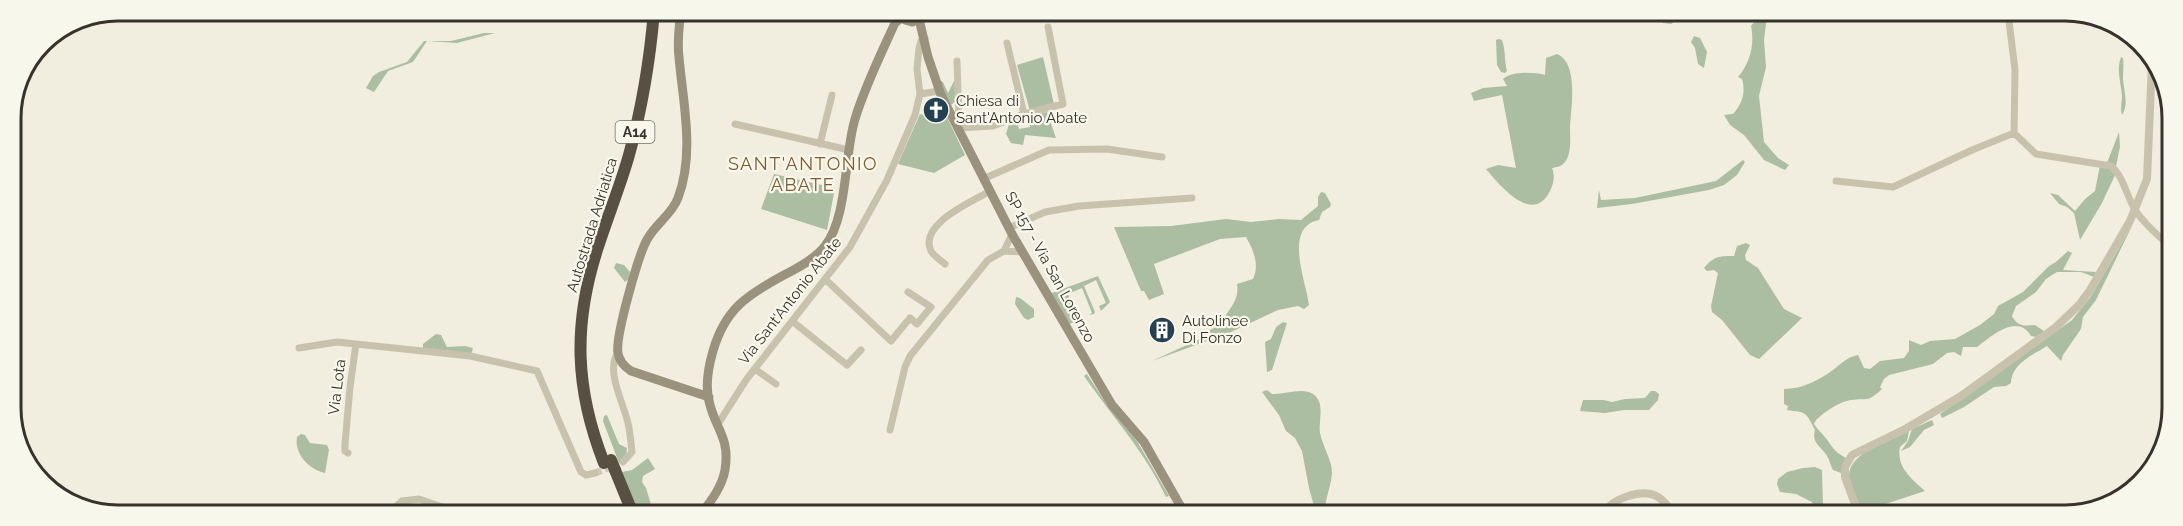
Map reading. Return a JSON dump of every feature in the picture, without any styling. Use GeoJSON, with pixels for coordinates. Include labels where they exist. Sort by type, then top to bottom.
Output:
{"type":"FeatureCollection","features":[{"type":"Feature","properties":{"kind":"highway","name":"Autostrada Adriatica"},"geometry":{"type":"LineString","coordinates":[[621,505],[584,401],[579,354],[581,313],[637,125],[648,67],[653,21]]}},
{"type":"Feature","properties":{"kind":"highway","name":"Autostrada Adriatica"},"geometry":{"type":"LineString","coordinates":[[602,246],[632,169],[645,120],[655,69],[660,21]]}},
{"type":"Feature","properties":{"kind":"highway","name":"Autostrada Adriatica"},"geometry":{"type":"LineString","coordinates":[[609,467],[628,505]]}},
{"type":"Feature","properties":{"kind":"main road"},"geometry":{"type":"LineString","coordinates":[[680,21],[678,56],[687,123],[686,159],[681,188],[677,201],[642,248],[622,322],[618,353],[625,367],[644,376],[709,397]]}},
{"type":"Feature","properties":{"kind":"main road"},"geometry":{"type":"LineString","coordinates":[[708,505],[724,472],[725,446],[711,410],[708,379],[712,352],[720,330],[739,303],[798,268],[825,246],[837,221],[854,121],[896,21]]}},
{"type":"Feature","properties":{"kind":"main road","name":"SP 157 - Via San Lorenzo"},"geometry":{"type":"LineString","coordinates":[[922,21],[928,57],[939,91],[983,179],[1022,252],[1108,398],[1144,442],[1180,505]]}},
{"type":"Feature","properties":{"kind":"street"},"geometry":{"type":"LineString","coordinates":[[2009,21],[2015,70],[2014,133],[2036,154],[2111,166],[2118,172],[2135,211],[2162,239]]}},
{"type":"Feature","properties":{"kind":"street"},"geometry":{"type":"LineString","coordinates":[[957,62],[958,127],[993,126],[1024,114],[1063,104],[1048,27]]}},
{"type":"Feature","properties":{"kind":"street","name":"Via Sant'Antonio Abate"},"geometry":{"type":"LineString","coordinates":[[718,424],[755,369],[850,247],[887,180],[915,117],[920,94],[917,69],[919,48],[921,41],[925,38]]}},
{"type":"Feature","properties":{"kind":"street"},"geometry":{"type":"LineString","coordinates":[[1007,43],[1024,114]]}},
{"type":"Feature","properties":{"kind":"street"},"geometry":{"type":"LineString","coordinates":[[1855,505],[1845,477],[1845,467],[1852,455],[1933,414],[1961,396],[2056,327],[2079,305],[2090,290],[2135,211],[2147,178],[2151,75]]}},
{"type":"Feature","properties":{"kind":"street"},"geometry":{"type":"LineString","coordinates":[[920,94],[939,91]]}},
{"type":"Feature","properties":{"kind":"street"},"geometry":{"type":"LineString","coordinates":[[820,144],[832,95]]}},
{"type":"Feature","properties":{"kind":"street"},"geometry":{"type":"LineString","coordinates":[[735,124],[849,150]]}},
{"type":"Feature","properties":{"kind":"street"},"geometry":{"type":"LineString","coordinates":[[1836,181],[1893,187],[2014,133]]}},
{"type":"Feature","properties":{"kind":"street"},"geometry":{"type":"LineString","coordinates":[[983,179],[1049,150],[1107,149],[1162,157]]}},
{"type":"Feature","properties":{"kind":"street"},"geometry":{"type":"LineString","coordinates":[[945,264],[932,252],[929,243],[930,233],[936,224],[990,191]]}},
{"type":"Feature","properties":{"kind":"street"},"geometry":{"type":"LineString","coordinates":[[1004,251],[1011,231],[1046,213],[1079,206],[1192,198]]}},
{"type":"Feature","properties":{"kind":"street"},"geometry":{"type":"LineString","coordinates":[[890,430],[905,367],[910,356],[988,260],[1004,251],[1022,252]]}},
{"type":"Feature","properties":{"kind":"street"},"geometry":{"type":"LineString","coordinates":[[825,279],[891,341],[910,318],[917,324],[931,307],[908,292]]}},
{"type":"Feature","properties":{"kind":"street"},"geometry":{"type":"LineString","coordinates":[[792,321],[848,365],[861,350]]}},
{"type":"Feature","properties":{"kind":"street","name":"Via Lota"},"geometry":{"type":"LineString","coordinates":[[299,348],[337,342],[356,345],[345,444],[345,451],[348,453]]}},
{"type":"Feature","properties":{"kind":"street"},"geometry":{"type":"LineString","coordinates":[[356,345],[470,356],[537,371],[582,472],[586,475],[609,467],[632,452],[628,422],[616,382],[615,357],[618,353]]}},
{"type":"Feature","properties":{"kind":"street"},"geometry":{"type":"LineString","coordinates":[[616,382],[620,371],[625,367]]}},
{"type":"Feature","properties":{"kind":"street"},"geometry":{"type":"LineString","coordinates":[[755,369],[776,384]]}},
{"type":"Feature","properties":{"kind":"street"},"geometry":{"type":"LineString","coordinates":[[1611,505],[1628,496],[1643,493],[1656,495],[1665,505]]}},
{"type":"Feature","properties":{"kind":"street"},"geometry":{"type":"LineString","coordinates":[[398,505],[402,501],[419,498],[438,505]]}},
{"type":"Feature","properties":{"kind":"green space"},"geometry":{"type":"Polygon","coordinates":[[[1662,21],[1676,21],[1671,24],[1662,21]]]}},
{"type":"Feature","properties":{"kind":"green space"},"geometry":{"type":"Polygon","coordinates":[[[1755,21],[1766,21],[1764,40],[1766,67],[1759,96],[1764,142],[1778,158],[1789,165],[1785,170],[1764,160],[1744,135],[1730,125],[1724,115],[1733,114],[1741,102],[1743,84],[1742,79],[1738,77],[1746,66],[1750,53],[1751,26],[1755,21]]]}},
{"type":"Feature","properties":{"kind":"green space"},"geometry":{"type":"Polygon","coordinates":[[[484,33],[495,33],[457,43],[427,41],[451,41],[484,33]]]}},
{"type":"Feature","properties":{"kind":"green space"},"geometry":{"type":"Polygon","coordinates":[[[1694,36],[1700,38],[1707,52],[1704,68],[1698,64],[1695,48],[1691,42],[1694,36]]]}},
{"type":"Feature","properties":{"kind":"green space"},"geometry":{"type":"Polygon","coordinates":[[[1496,40],[1502,40],[1504,48],[1507,71],[1505,73],[1501,72],[1497,65],[1496,40]]]}},
{"type":"Feature","properties":{"kind":"green space"},"geometry":{"type":"Polygon","coordinates":[[[424,41],[427,41],[413,62],[388,71],[374,92],[366,88],[373,76],[407,62],[424,41]]]}},
{"type":"Feature","properties":{"kind":"green space"},"geometry":{"type":"Polygon","coordinates":[[[1557,54],[1564,59],[1571,76],[1569,151],[1567,160],[1563,164],[1552,168],[1554,177],[1552,185],[1543,201],[1526,204],[1508,193],[1486,169],[1498,165],[1516,168],[1502,95],[1474,101],[1471,93],[1483,88],[1507,86],[1503,79],[1517,73],[1545,75],[1546,58],[1557,54]]]}},
{"type":"Feature","properties":{"kind":"green space"},"geometry":{"type":"Polygon","coordinates":[[[1043,57],[1054,104],[1030,111],[1017,65],[1043,57]]]}},
{"type":"Feature","properties":{"kind":"green space"},"geometry":{"type":"Polygon","coordinates":[[[2121,57],[2123,58],[2126,102],[2122,115],[2119,72],[2121,57]]]}},
{"type":"Feature","properties":{"kind":"green space"},"geometry":{"type":"Polygon","coordinates":[[[938,79],[943,82],[948,93],[955,79],[957,100],[951,105],[948,105],[938,79]]]}},
{"type":"Feature","properties":{"kind":"green space"},"geometry":{"type":"Polygon","coordinates":[[[1047,112],[1056,138],[1025,135],[1023,145],[1011,143],[1006,134],[1009,124],[1017,121],[1019,129],[1030,127],[1029,124],[1033,122],[1031,116],[1047,112]]]}},
{"type":"Feature","properties":{"kind":"green space"},"geometry":{"type":"Polygon","coordinates":[[[920,114],[939,119],[946,115],[965,155],[934,173],[898,164],[920,114]]]}},
{"type":"Feature","properties":{"kind":"green space"},"geometry":{"type":"Polygon","coordinates":[[[2119,132],[2120,147],[2116,166],[2107,163],[2119,132]]]}},
{"type":"Feature","properties":{"kind":"green space"},"geometry":{"type":"Polygon","coordinates":[[[1743,160],[1745,162],[1737,175],[1724,185],[1709,190],[1597,208],[1599,190],[1601,200],[1635,198],[1716,181],[1743,160]]]}},
{"type":"Feature","properties":{"kind":"green space"},"geometry":{"type":"Polygon","coordinates":[[[2100,165],[2109,167],[2116,173],[2102,203],[2080,240],[2074,213],[2059,204],[2050,193],[2058,195],[2075,211],[2095,191],[2100,165]]]}},
{"type":"Feature","properties":{"kind":"green space"},"geometry":{"type":"Polygon","coordinates":[[[774,174],[835,188],[827,230],[761,209],[774,174]]]}},
{"type":"Feature","properties":{"kind":"green space"},"geometry":{"type":"Polygon","coordinates":[[[1321,192],[1325,193],[1331,204],[1330,207],[1322,212],[1319,220],[1308,225],[1302,233],[1299,244],[1301,269],[1309,305],[1304,309],[1298,306],[1278,310],[1229,333],[1152,361],[1204,337],[1205,332],[1221,325],[1237,296],[1237,284],[1253,279],[1256,268],[1255,257],[1246,237],[1220,239],[1154,264],[1164,294],[1149,300],[1144,291],[1141,291],[1114,227],[1171,226],[1226,219],[1251,222],[1279,219],[1301,220],[1318,206],[1318,197],[1321,192]]]}},
{"type":"Feature","properties":{"kind":"green space"},"geometry":{"type":"Polygon","coordinates":[[[2133,224],[2096,300],[2083,317],[2081,329],[2061,361],[2047,346],[2019,365],[2012,376],[2011,383],[1994,387],[1964,407],[1942,418],[1940,414],[2072,320],[2091,296],[2133,224]]]}},
{"type":"Feature","properties":{"kind":"green space"},"geometry":{"type":"Polygon","coordinates":[[[1746,243],[1750,245],[1745,255],[1746,260],[1758,268],[1784,309],[1802,318],[1759,359],[1750,355],[1722,320],[1712,312],[1711,306],[1718,273],[1714,270],[1707,271],[1704,268],[1717,258],[1734,256],[1737,246],[1746,243]]]}},
{"type":"Feature","properties":{"kind":"green space"},"geometry":{"type":"Polygon","coordinates":[[[2068,251],[2072,253],[2063,270],[2096,272],[2094,277],[2081,272],[2057,272],[2046,279],[2036,292],[2016,306],[2012,316],[2019,324],[2035,325],[2044,331],[2036,337],[2031,336],[2019,326],[2004,329],[1977,347],[1963,347],[1961,356],[1954,352],[1947,353],[1933,364],[1889,375],[1880,387],[1882,389],[1873,397],[1842,403],[1816,420],[1814,424],[1816,427],[1836,451],[1846,458],[1841,473],[1833,470],[1828,458],[1815,441],[1815,430],[1807,416],[1802,412],[1787,410],[1788,406],[1784,404],[1784,389],[1804,386],[1828,374],[1851,357],[1858,355],[1864,368],[1870,369],[1880,361],[1904,358],[1909,351],[1909,340],[1921,345],[1930,341],[1955,339],[1980,325],[1994,314],[1998,306],[2023,292],[2068,251]]]}},
{"type":"Feature","properties":{"kind":"green space"},"geometry":{"type":"Polygon","coordinates":[[[616,263],[624,265],[630,272],[629,279],[625,282],[614,268],[616,263]]]}},
{"type":"Feature","properties":{"kind":"green space"},"geometry":{"type":"Polygon","coordinates":[[[1098,276],[1110,302],[1101,311],[1099,306],[1106,303],[1096,280],[1084,286],[1094,314],[1089,315],[1092,313],[1082,288],[1068,294],[1079,320],[1067,325],[1049,294],[1098,276]]]}},
{"type":"Feature","properties":{"kind":"green space"},"geometry":{"type":"Polygon","coordinates":[[[1016,297],[1034,309],[1034,317],[1028,320],[1024,318],[1015,304],[1016,297]]]}},
{"type":"Feature","properties":{"kind":"green space"},"geometry":{"type":"Polygon","coordinates":[[[1283,322],[1287,323],[1272,370],[1267,372],[1265,342],[1271,339],[1276,327],[1283,322]]]}},
{"type":"Feature","properties":{"kind":"green space"},"geometry":{"type":"Polygon","coordinates":[[[436,334],[441,335],[447,347],[473,348],[471,355],[423,349],[423,344],[436,334]]]}},
{"type":"Feature","properties":{"kind":"green space"},"geometry":{"type":"Polygon","coordinates":[[[1087,374],[1109,408],[1137,441],[1169,496],[1166,497],[1138,449],[1084,376],[1087,374]]]}},
{"type":"Feature","properties":{"kind":"green space"},"geometry":{"type":"Polygon","coordinates":[[[1267,390],[1272,394],[1277,394],[1309,392],[1317,398],[1321,412],[1320,433],[1331,463],[1332,473],[1326,505],[1314,505],[1302,451],[1295,438],[1286,431],[1279,415],[1262,392],[1267,390]]]}},
{"type":"Feature","properties":{"kind":"green space"},"geometry":{"type":"Polygon","coordinates":[[[1651,391],[1659,394],[1658,400],[1649,410],[1605,413],[1580,411],[1583,400],[1612,402],[1645,398],[1651,391]]]}},
{"type":"Feature","properties":{"kind":"green space"},"geometry":{"type":"Polygon","coordinates":[[[607,415],[619,444],[627,448],[626,456],[619,463],[603,421],[604,416],[607,415]]]}},
{"type":"Feature","properties":{"kind":"green space"},"geometry":{"type":"Polygon","coordinates":[[[1932,420],[1934,425],[1924,430],[1910,447],[1901,451],[1912,429],[1932,420]]]}},
{"type":"Feature","properties":{"kind":"green space"},"geometry":{"type":"Polygon","coordinates":[[[1909,431],[1907,441],[1900,447],[1900,461],[1906,472],[1925,491],[1882,505],[1858,505],[1850,486],[1851,468],[1863,454],[1909,431]]]}},
{"type":"Feature","properties":{"kind":"green space"},"geometry":{"type":"Polygon","coordinates":[[[301,434],[305,435],[310,443],[327,445],[329,450],[325,473],[313,468],[300,455],[297,437],[301,434]]]}},
{"type":"Feature","properties":{"kind":"green space"},"geometry":{"type":"Polygon","coordinates":[[[648,458],[655,469],[643,476],[642,482],[651,505],[635,505],[622,472],[632,470],[648,458]]]}},
{"type":"Feature","properties":{"kind":"green space"},"geometry":{"type":"Polygon","coordinates":[[[1815,467],[1822,470],[1823,505],[1813,505],[1812,502],[1796,494],[1780,492],[1778,479],[1787,472],[1815,467]]]}},
{"type":"Feature","properties":{"kind":"tunnel"},"geometry":{"type":"LineString","coordinates":[[595,473],[615,465]]}},
{"type":"Feature","properties":{"kind":"place","name":"Chiesa di Sant'Antonio Abate"},"geometry":{"type":"Point","coordinates":[936,110]}},
{"type":"Feature","properties":{"kind":"place","name":"Autolinee Di Fonzo"},"geometry":{"type":"Point","coordinates":[1162,330]}},
{"type":"Feature","properties":{"kind":"district","name":"SANT'ANTONIO ABATE"},"geometry":{"type":"Point","coordinates":[803,174]}}]}
